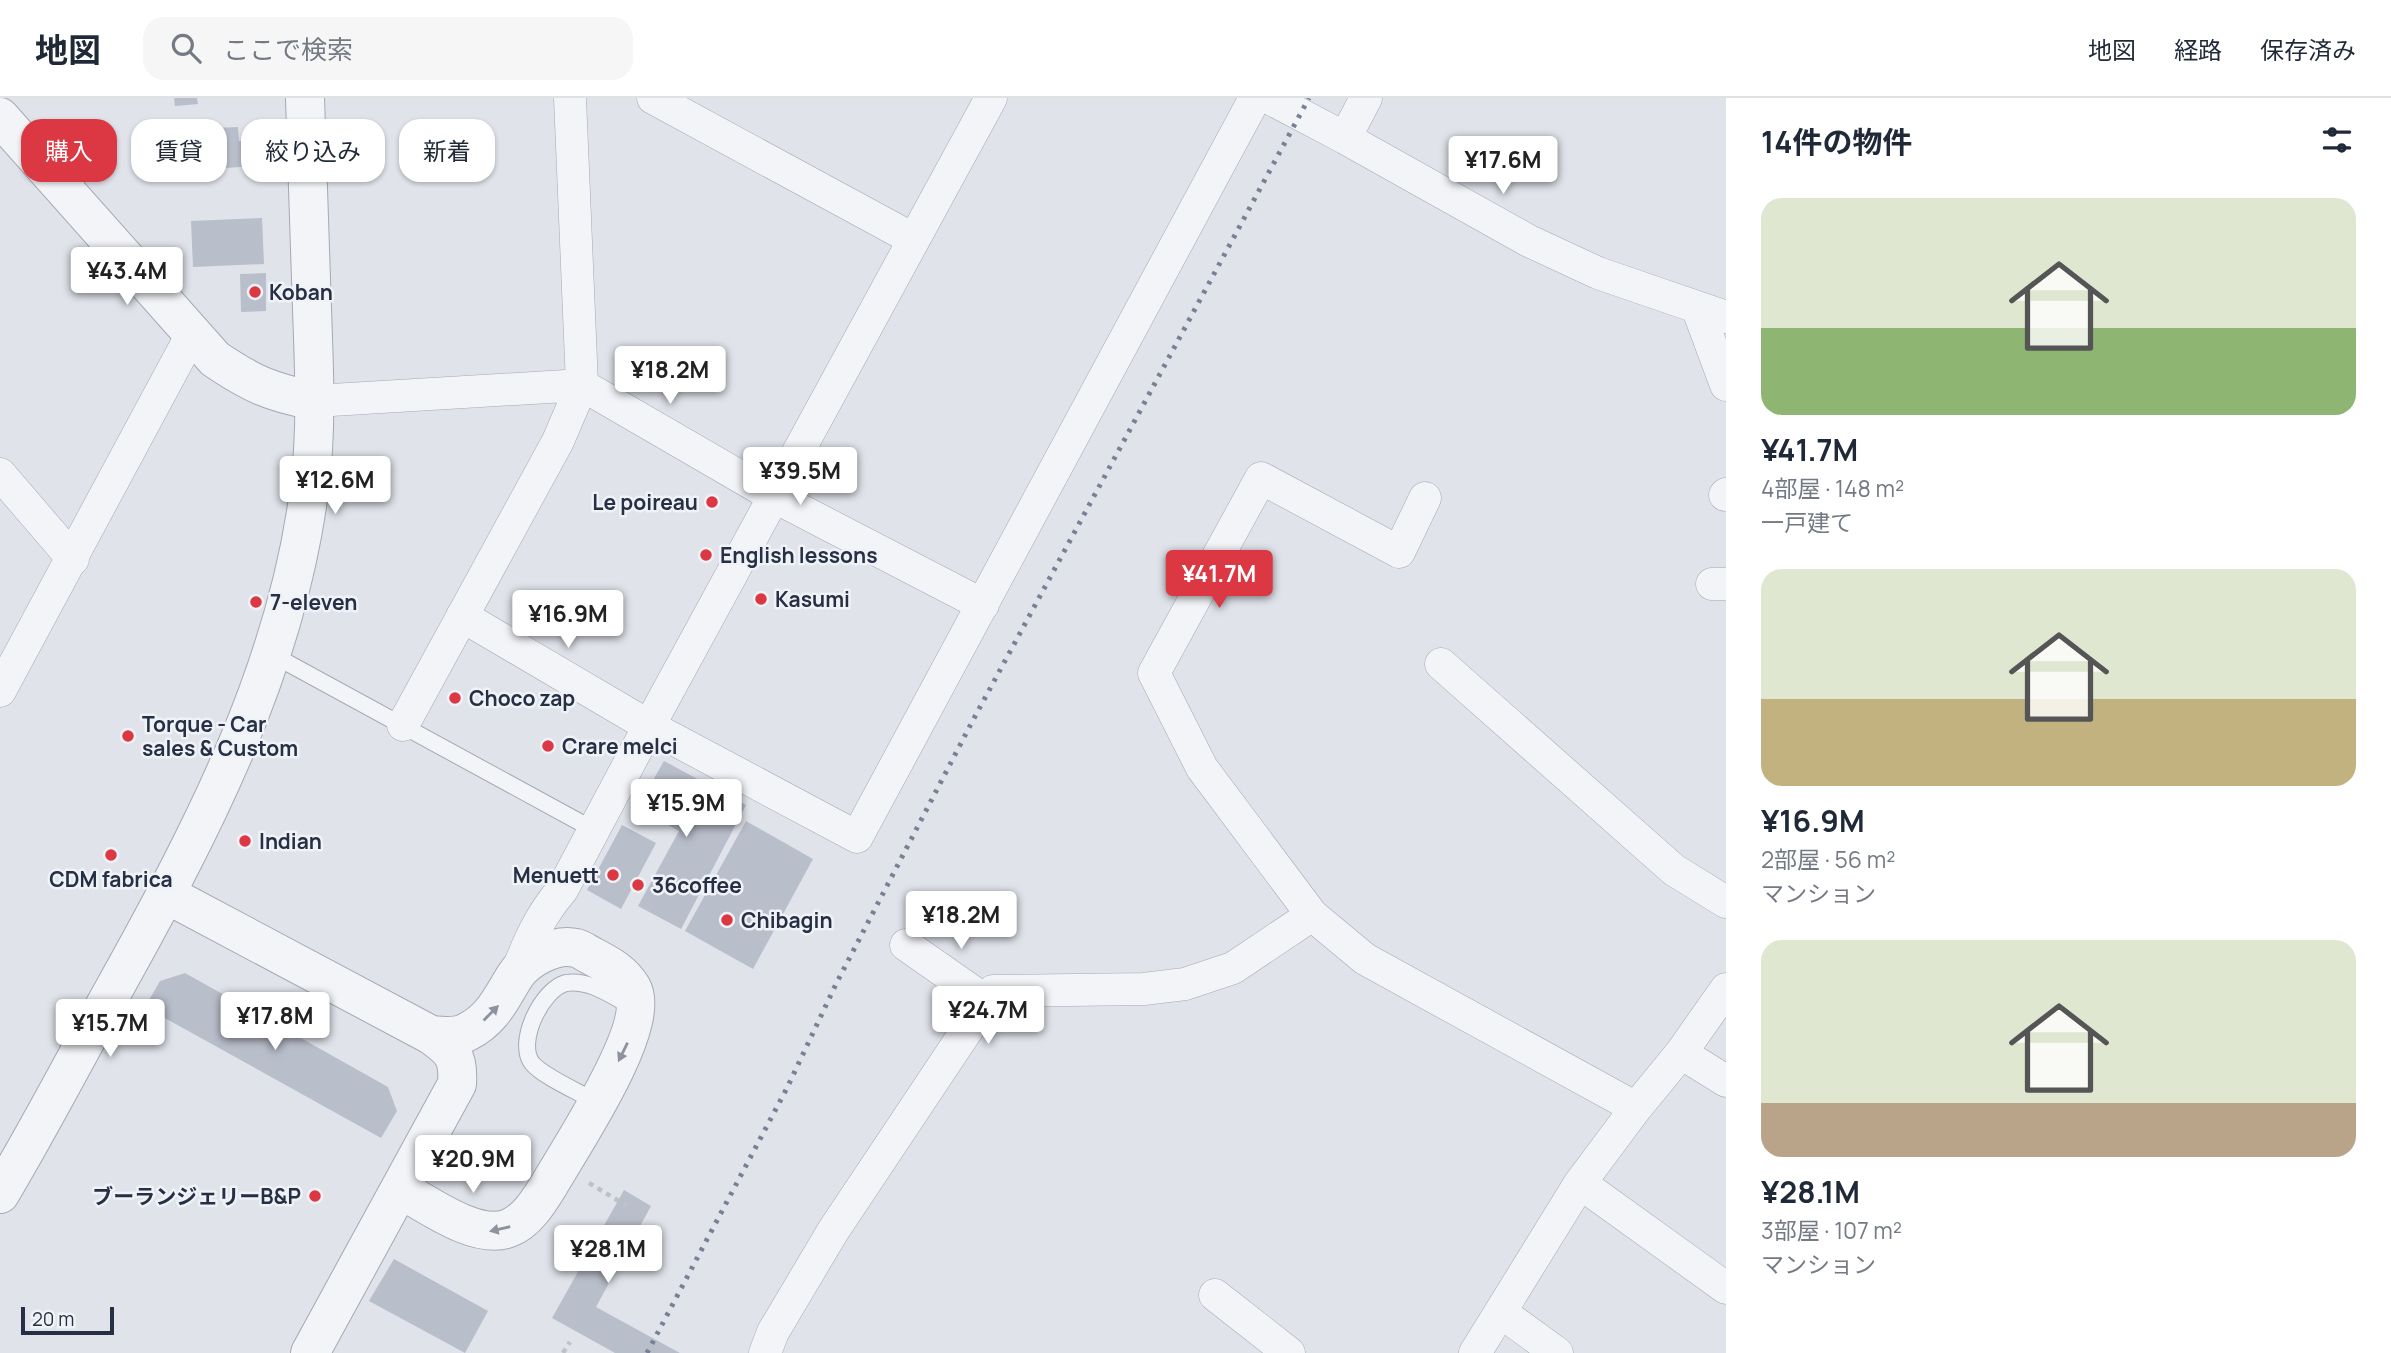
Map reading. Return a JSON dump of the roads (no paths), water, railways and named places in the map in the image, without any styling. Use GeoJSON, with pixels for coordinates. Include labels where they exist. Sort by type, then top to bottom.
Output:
{"type":"FeatureCollection","features":[{"type":"Feature","properties":{"kind":"street"},"geometry":{"type":"LineString","coordinates":[[0,1194],[12,1145],[166,894],[239,743],[273,655],[298,562],[310,483],[315,401],[305,98]]}},
{"type":"Feature","properties":{"kind":"street"},"geometry":{"type":"LineString","coordinates":[[402,725],[558,441],[582,385],[570,98]]}},
{"type":"Feature","properties":{"kind":"street"},"geometry":{"type":"LineString","coordinates":[[653,98],[913,239]]}},
{"type":"Feature","properties":{"kind":"street"},"geometry":{"type":"LineString","coordinates":[[430,1035],[466,1033],[502,1002],[545,908],[562,890],[991,98]]}},
{"type":"Feature","properties":{"kind":"street"},"geometry":{"type":"LineString","coordinates":[[462,616],[649,726],[857,837],[1255,98]]}},
{"type":"Feature","properties":{"kind":"street"},"geometry":{"type":"LineString","coordinates":[[1269,98],[1529,240],[1598,273],[1711,312],[1726,386]]}},
{"type":"Feature","properties":{"kind":"street"},"geometry":{"type":"LineString","coordinates":[[1345,138],[1366,98]]}},
{"type":"Feature","properties":{"kind":"street"},"geometry":{"type":"LineString","coordinates":[[0,117],[191,334],[215,359],[247,381],[280,394],[315,401],[582,385],[775,497],[983,605]]}},
{"type":"Feature","properties":{"kind":"street"},"geometry":{"type":"LineString","coordinates":[[0,691],[191,334]]}},
{"type":"Feature","properties":{"kind":"street"},"geometry":{"type":"LineString","coordinates":[[0,474],[73,559]]}},
{"type":"Feature","properties":{"kind":"street"},"geometry":{"type":"LineString","coordinates":[[1425,498],[1399,552],[1261,478],[1154,673],[1202,768],[1312,915],[1365,959],[1636,1108]]}},
{"type":"Feature","properties":{"kind":"street"},"geometry":{"type":"LineString","coordinates":[[1441,664],[1674,870],[1726,902]]}},
{"type":"Feature","properties":{"kind":"street"},"geometry":{"type":"LineString","coordinates":[[562,890],[559,910],[563,927],[575,948]]}},
{"type":"Feature","properties":{"kind":"street"},"geometry":{"type":"LineString","coordinates":[[166,894],[430,1035],[454,1054],[458,1068],[457,1084],[310,1353]]}},
{"type":"Feature","properties":{"kind":"street"},"geometry":{"type":"LineString","coordinates":[[765,1353],[773,1332],[833,1231],[993,991],[1144,989],[1185,984],[1233,968],[1312,915]]}},
{"type":"Feature","properties":{"kind":"street"},"geometry":{"type":"LineString","coordinates":[[906,945],[986,1001]]}},
{"type":"Feature","properties":{"kind":"street"},"geometry":{"type":"LineString","coordinates":[[400,1189],[468,1226],[490,1232],[509,1228],[535,1207],[626,1048],[636,1009],[635,994],[627,979],[612,966],[575,948],[550,951],[534,958],[516,974]]}},
{"type":"Feature","properties":{"kind":"street"},"geometry":{"type":"LineString","coordinates":[[1475,1353],[1580,1183],[1726,989]]}},
{"type":"Feature","properties":{"kind":"street"},"geometry":{"type":"LineString","coordinates":[[1681,1052],[1726,1081]]}},
{"type":"Feature","properties":{"kind":"street"},"geometry":{"type":"LineString","coordinates":[[1580,1183],[1726,1289]]}},
{"type":"Feature","properties":{"kind":"street"},"geometry":{"type":"LineString","coordinates":[[1214,1295],[1289,1353]]}},
{"type":"Feature","properties":{"kind":"street"},"geometry":{"type":"LineString","coordinates":[[1502,1313],[1557,1353]]}},
{"type":"Feature","properties":{"kind":"lane"},"geometry":{"type":"LineString","coordinates":[[273,655],[594,830]]}},
{"type":"Feature","properties":{"kind":"lane"},"geometry":{"type":"LineString","coordinates":[[596,1102],[538,1069],[530,1061],[527,1048],[529,1030],[549,993],[564,984],[578,982],[595,987],[636,1009]]}},
{"type":"Feature","properties":{"kind":"railway"},"geometry":{"type":"LineString","coordinates":[[647,1353],[787,1088],[836,984],[972,722],[1309,98]]}},
{"type":"Feature","properties":{"kind":"place","name":"Koban"},"geometry":{"type":"Point","coordinates":[255,292]}},
{"type":"Feature","properties":{"kind":"place","name":"Le poireau"},"geometry":{"type":"Point","coordinates":[712,502]}},
{"type":"Feature","properties":{"kind":"place","name":"English lessons"},"geometry":{"type":"Point","coordinates":[706,555]}},
{"type":"Feature","properties":{"kind":"place","name":"Kasumi"},"geometry":{"type":"Point","coordinates":[761,599]}},
{"type":"Feature","properties":{"kind":"place","name":"7-eleven"},"geometry":{"type":"Point","coordinates":[256,602]}},
{"type":"Feature","properties":{"kind":"place","name":"Choco zap"},"geometry":{"type":"Point","coordinates":[455,698]}},
{"type":"Feature","properties":{"kind":"place","name":"Torque - Car sales & Custom"},"geometry":{"type":"Point","coordinates":[128,736]}},
{"type":"Feature","properties":{"kind":"place","name":"Crare melci"},"geometry":{"type":"Point","coordinates":[548,746]}},
{"type":"Feature","properties":{"kind":"place","name":"Indian"},"geometry":{"type":"Point","coordinates":[245,841]}},
{"type":"Feature","properties":{"kind":"place","name":"CDM fabrica"},"geometry":{"type":"Point","coordinates":[111,855]}},
{"type":"Feature","properties":{"kind":"place","name":"Menuett"},"geometry":{"type":"Point","coordinates":[613,875]}},
{"type":"Feature","properties":{"kind":"place","name":"36coffee"},"geometry":{"type":"Point","coordinates":[638,885]}},
{"type":"Feature","properties":{"kind":"place","name":"Chibagin"},"geometry":{"type":"Point","coordinates":[727,920]}},
{"type":"Feature","properties":{"kind":"place","name":"ブーランジェリーB&P"},"geometry":{"type":"Point","coordinates":[315,1196]}}]}
